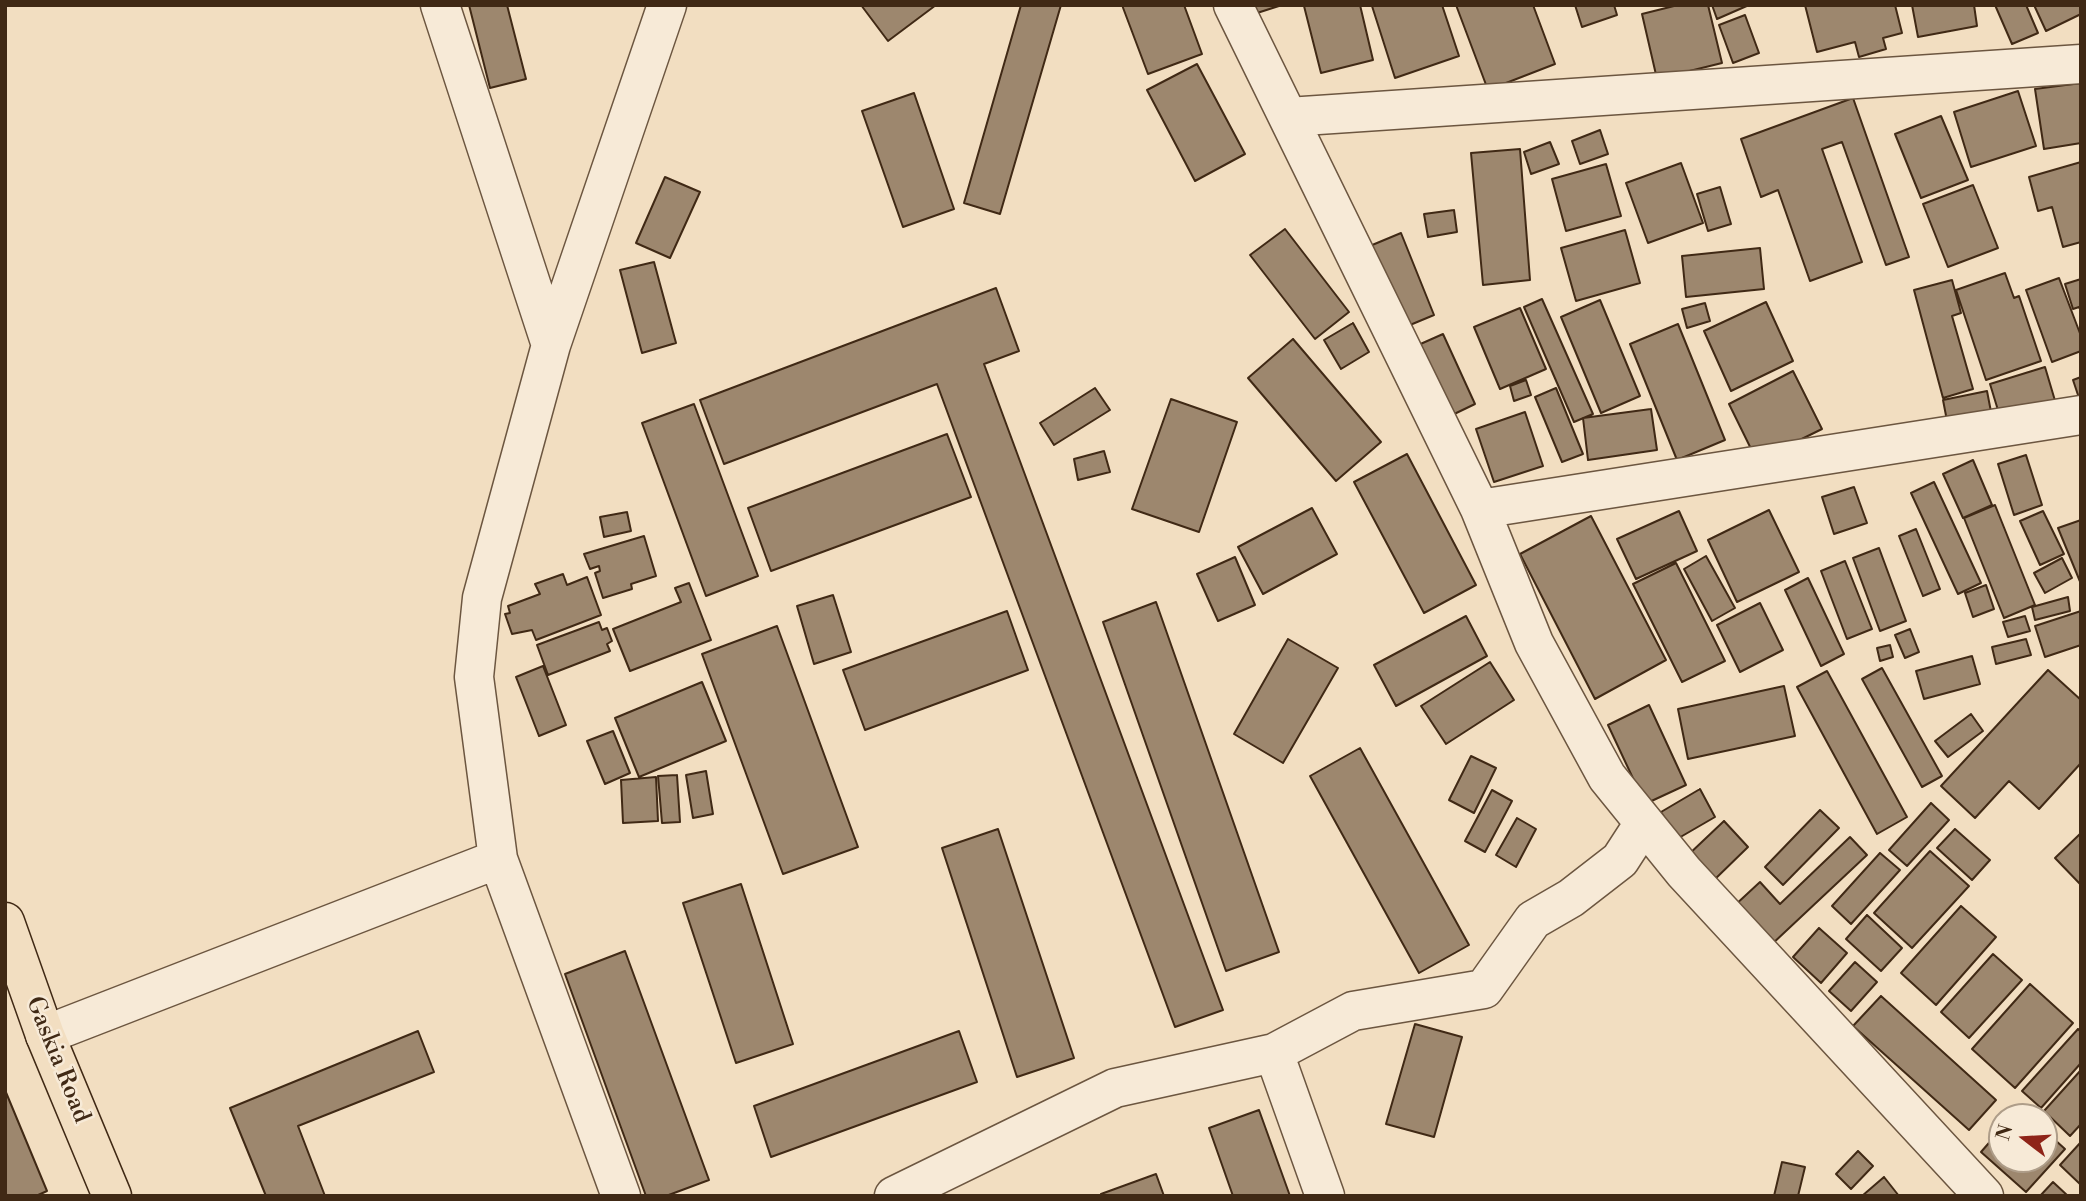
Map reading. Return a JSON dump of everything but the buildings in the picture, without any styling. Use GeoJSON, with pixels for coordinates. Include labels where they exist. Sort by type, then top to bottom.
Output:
{"type":"FeatureCollection","features":[{"type":"Feature","properties":{"kind":"main road","name":"Gaskia Road"},"geometry":{"type":"LineString","coordinates":[[5,922],[45,1035],[112,1196]]}},
{"type":"Feature","properties":{"kind":"street"},"geometry":{"type":"LineString","coordinates":[[440,5],[551,345]]}},
{"type":"Feature","properties":{"kind":"street"},"geometry":{"type":"LineString","coordinates":[[621,1196],[498,859],[474,677],[482,598],[551,345],[667,5]]}},
{"type":"Feature","properties":{"kind":"street"},"geometry":{"type":"LineString","coordinates":[[1233,5],[1480,509],[1534,643],[1607,777],[1684,872],[1984,1196]]}},
{"type":"Feature","properties":{"kind":"street"},"geometry":{"type":"LineString","coordinates":[[1288,117],[2081,64]]}},
{"type":"Feature","properties":{"kind":"street"},"geometry":{"type":"LineString","coordinates":[[1480,509],[2081,415]]}},
{"type":"Feature","properties":{"kind":"street"},"geometry":{"type":"LineString","coordinates":[[894,1196],[1115,1088],[1274,1053],[1353,1011],[1484,989],[1534,920],[1571,898],[1620,860],[1644,823]]}},
{"type":"Feature","properties":{"kind":"street"},"geometry":{"type":"LineString","coordinates":[[45,1035],[498,859]]}},
{"type":"Feature","properties":{"kind":"street"},"geometry":{"type":"LineString","coordinates":[[1274,1053],[1325,1196]]}}]}
